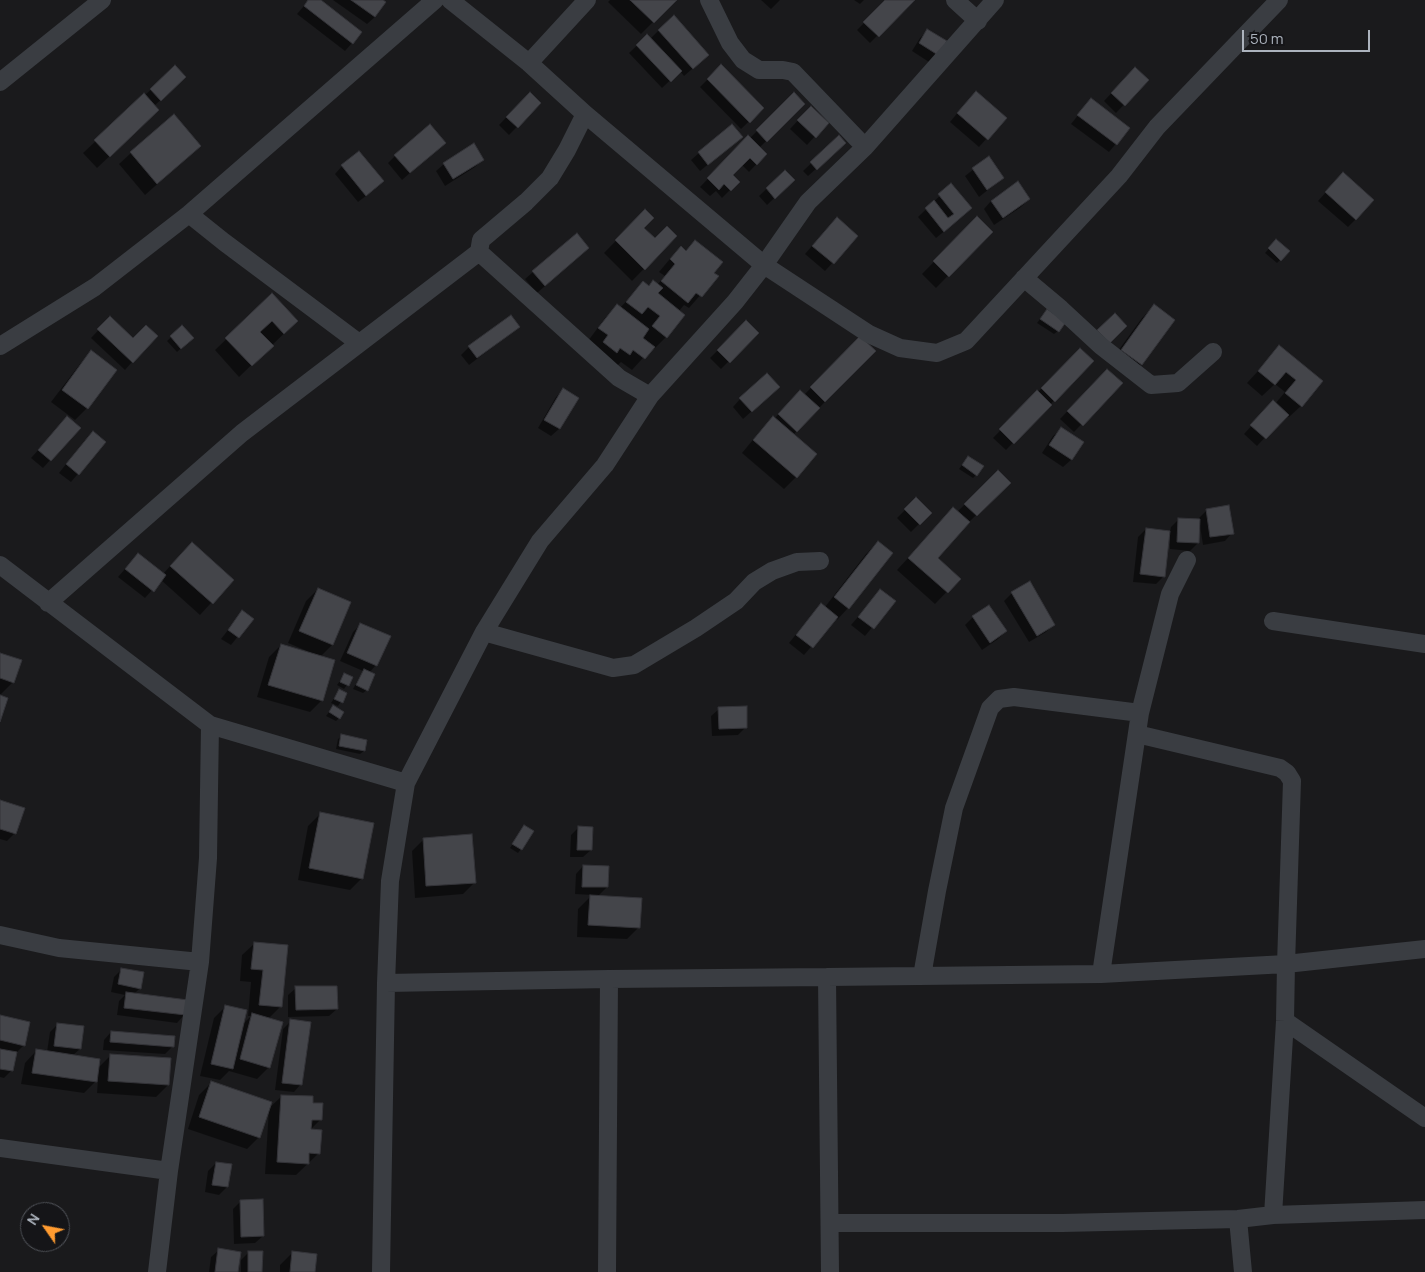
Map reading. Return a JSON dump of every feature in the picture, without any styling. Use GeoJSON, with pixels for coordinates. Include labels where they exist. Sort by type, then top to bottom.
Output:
{"type":"FeatureCollection","features":[{"type":"Feature","properties":{"kind":"street"},"geometry":{"type":"LineString","coordinates":[[0,82],[84,6],[102,0]]}},
{"type":"Feature","properties":{"kind":"street"},"geometry":{"type":"LineString","coordinates":[[0,346],[95,287],[189,214],[435,0]]}},
{"type":"Feature","properties":{"kind":"street"},"geometry":{"type":"LineString","coordinates":[[450,0],[529,63],[585,114],[764,265],[869,334],[900,348],[937,353],[966,341],[1119,176],[1158,127],[1279,0]]}},
{"type":"Feature","properties":{"kind":"street"},"geometry":{"type":"LineString","coordinates":[[529,63],[587,0]]}},
{"type":"Feature","properties":{"kind":"street"},"geometry":{"type":"LineString","coordinates":[[709,0],[730,43],[743,60],[759,70],[793,72],[865,147]]}},
{"type":"Feature","properties":{"kind":"street"},"geometry":{"type":"LineString","coordinates":[[955,0],[978,21]]}},
{"type":"Feature","properties":{"kind":"street"},"geometry":{"type":"LineString","coordinates":[[381,1272],[386,983],[390,881],[406,783],[484,632],[540,540],[605,465],[650,396],[735,302],[764,265],[808,202],[865,147],[995,0]]}},
{"type":"Feature","properties":{"kind":"street"},"geometry":{"type":"LineString","coordinates":[[48,602],[242,433],[479,252],[481,240],[526,202],[550,178],[585,114]]}},
{"type":"Feature","properties":{"kind":"street"},"geometry":{"type":"LineString","coordinates":[[189,214],[359,343]]}},
{"type":"Feature","properties":{"kind":"street"},"geometry":{"type":"LineString","coordinates":[[479,252],[619,378],[650,396]]}},
{"type":"Feature","properties":{"kind":"street"},"geometry":{"type":"LineString","coordinates":[[1024,278],[1061,308],[1101,346],[1151,385],[1178,383],[1213,352]]}},
{"type":"Feature","properties":{"kind":"street"},"geometry":{"type":"LineString","coordinates":[[1101,974],[1140,713],[1170,594],[1187,560]]}},
{"type":"Feature","properties":{"kind":"street"},"geometry":{"type":"LineString","coordinates":[[484,632],[613,668],[634,665],[696,628],[736,601],[754,582],[772,571],[797,562],[820,561]]}},
{"type":"Feature","properties":{"kind":"street"},"geometry":{"type":"LineString","coordinates":[[0,565],[210,725],[406,783]]}},
{"type":"Feature","properties":{"kind":"street"},"geometry":{"type":"LineString","coordinates":[[1272,621],[1425,644]]}},
{"type":"Feature","properties":{"kind":"street"},"geometry":{"type":"LineString","coordinates":[[922,976],[954,808],[990,708],[999,699],[1014,697],[1140,713]]}},
{"type":"Feature","properties":{"kind":"street"},"geometry":{"type":"LineString","coordinates":[[157,1272],[169,1171],[200,962],[208,858],[210,725]]}},
{"type":"Feature","properties":{"kind":"street"},"geometry":{"type":"LineString","coordinates":[[1137,734],[1280,768],[1287,772],[1292,781],[1284,1021],[1273,1215]]}},
{"type":"Feature","properties":{"kind":"street"},"geometry":{"type":"LineString","coordinates":[[0,935],[59,948],[200,962]]}},
{"type":"Feature","properties":{"kind":"street"},"geometry":{"type":"LineString","coordinates":[[386,983],[1101,974],[1286,964],[1425,949]]}},
{"type":"Feature","properties":{"kind":"street"},"geometry":{"type":"LineString","coordinates":[[827,977],[830,1272]]}},
{"type":"Feature","properties":{"kind":"street"},"geometry":{"type":"LineString","coordinates":[[607,1272],[609,979]]}},
{"type":"Feature","properties":{"kind":"street"},"geometry":{"type":"LineString","coordinates":[[1284,1021],[1425,1118]]}},
{"type":"Feature","properties":{"kind":"street"},"geometry":{"type":"LineString","coordinates":[[0,1148],[169,1171]]}},
{"type":"Feature","properties":{"kind":"street"},"geometry":{"type":"LineString","coordinates":[[830,1222],[1062,1223],[1238,1219],[1273,1215],[1425,1210]]}},
{"type":"Feature","properties":{"kind":"street"},"geometry":{"type":"LineString","coordinates":[[1238,1219],[1243,1272]]}},
{"type":"Feature","properties":{"kind":"building"},"geometry":{"type":"Polygon","coordinates":[[[308,0],[321,0],[362,32],[353,44],[304,6],[308,0]]]}},
{"type":"Feature","properties":{"kind":"building"},"geometry":{"type":"Polygon","coordinates":[[[351,0],[383,0],[386,2],[375,17],[351,0]]]}},
{"type":"Feature","properties":{"kind":"building"},"geometry":{"type":"Polygon","coordinates":[[[630,0],[677,0],[654,23],[630,0]]]}},
{"type":"Feature","properties":{"kind":"building"},"geometry":{"type":"Polygon","coordinates":[[[885,0],[915,0],[879,37],[863,22],[885,0]]]}},
{"type":"Feature","properties":{"kind":"building"},"geometry":{"type":"Polygon","coordinates":[[[674,15],[709,55],[693,69],[658,30],[674,15]]]}},
{"type":"Feature","properties":{"kind":"building"},"geometry":{"type":"Polygon","coordinates":[[[927,29],[947,41],[938,55],[919,43],[927,29]]]}},
{"type":"Feature","properties":{"kind":"building"},"geometry":{"type":"Polygon","coordinates":[[[647,34],[682,71],[671,82],[636,45],[647,34]]]}},
{"type":"Feature","properties":{"kind":"building"},"geometry":{"type":"Polygon","coordinates":[[[721,64],[764,108],[750,123],[707,79],[721,64]]]}},
{"type":"Feature","properties":{"kind":"building"},"geometry":{"type":"Polygon","coordinates":[[[175,65],[186,77],[161,101],[150,89],[175,65]]]}},
{"type":"Feature","properties":{"kind":"building"},"geometry":{"type":"Polygon","coordinates":[[[1135,67],[1149,80],[1125,106],[1111,93],[1135,67]]]}},
{"type":"Feature","properties":{"kind":"building"},"geometry":{"type":"Polygon","coordinates":[[[976,91],[1007,118],[988,140],[957,113],[976,91]]]}},
{"type":"Feature","properties":{"kind":"building"},"geometry":{"type":"Polygon","coordinates":[[[530,92],[541,103],[518,128],[506,117],[530,92]]]}},
{"type":"Feature","properties":{"kind":"building"},"geometry":{"type":"Polygon","coordinates":[[[794,92],[805,104],[767,142],[756,130],[794,92]]]}},
{"type":"Feature","properties":{"kind":"building"},"geometry":{"type":"Polygon","coordinates":[[[144,93],[159,110],[110,157],[94,140],[144,93]]]}},
{"type":"Feature","properties":{"kind":"building"},"geometry":{"type":"Polygon","coordinates":[[[1091,98],[1130,128],[1117,145],[1077,115],[1091,98]]]}},
{"type":"Feature","properties":{"kind":"building"},"geometry":{"type":"Polygon","coordinates":[[[811,106],[829,123],[816,138],[797,120],[811,106]]]}},
{"type":"Feature","properties":{"kind":"building"},"geometry":{"type":"Polygon","coordinates":[[[174,114],[201,146],[157,184],[130,152],[174,114]]]}},
{"type":"Feature","properties":{"kind":"building"},"geometry":{"type":"Polygon","coordinates":[[[430,124],[446,143],[410,173],[394,155],[430,124]]]}},
{"type":"Feature","properties":{"kind":"building"},"geometry":{"type":"Polygon","coordinates":[[[732,124],[743,137],[708,165],[698,152],[732,124]]]}},
{"type":"Feature","properties":{"kind":"building"},"geometry":{"type":"Polygon","coordinates":[[[748,135],[767,154],[757,165],[750,158],[733,175],[740,182],[731,191],[724,184],[719,190],[707,178],[748,135]]]}},
{"type":"Feature","properties":{"kind":"building"},"geometry":{"type":"Polygon","coordinates":[[[839,135],[846,143],[817,170],[810,162],[839,135]]]}},
{"type":"Feature","properties":{"kind":"building"},"geometry":{"type":"Polygon","coordinates":[[[474,143],[484,160],[453,179],[443,163],[474,143]]]}},
{"type":"Feature","properties":{"kind":"building"},"geometry":{"type":"Polygon","coordinates":[[[359,151],[384,181],[366,196],[341,165],[359,151]]]}},
{"type":"Feature","properties":{"kind":"building"},"geometry":{"type":"Polygon","coordinates":[[[989,156],[1004,178],[987,190],[972,168],[989,156]]]}},
{"type":"Feature","properties":{"kind":"building"},"geometry":{"type":"Polygon","coordinates":[[[785,170],[795,180],[775,199],[766,188],[785,170]]]}},
{"type":"Feature","properties":{"kind":"building"},"geometry":{"type":"Polygon","coordinates":[[[1343,172],[1374,200],[1356,220],[1325,192],[1343,172]]]}},
{"type":"Feature","properties":{"kind":"building"},"geometry":{"type":"Polygon","coordinates":[[[1018,181],[1030,199],[1003,218],[991,201],[1018,181]]]}},
{"type":"Feature","properties":{"kind":"building"},"geometry":{"type":"Polygon","coordinates":[[[951,183],[972,208],[944,232],[925,208],[934,200],[948,218],[954,214],[938,194],[951,183]]]}},
{"type":"Feature","properties":{"kind":"building"},"geometry":{"type":"Polygon","coordinates":[[[645,209],[654,218],[644,228],[655,238],[667,226],[677,236],[645,270],[615,240],[645,209]]]}},
{"type":"Feature","properties":{"kind":"building"},"geometry":{"type":"Polygon","coordinates":[[[977,216],[993,232],[949,277],[933,261],[977,216]]]}},
{"type":"Feature","properties":{"kind":"building"},"geometry":{"type":"Polygon","coordinates":[[[837,217],[858,236],[834,264],[812,246],[837,217]]]}},
{"type":"Feature","properties":{"kind":"building"},"geometry":{"type":"Polygon","coordinates":[[[577,233],[589,248],[545,286],[532,271],[577,233]]]}},
{"type":"Feature","properties":{"kind":"building"},"geometry":{"type":"Polygon","coordinates":[[[1276,239],[1290,251],[1281,261],[1268,248],[1276,239]]]}},
{"type":"Feature","properties":{"kind":"building"},"geometry":{"type":"Polygon","coordinates":[[[695,240],[723,262],[714,273],[719,276],[702,297],[696,293],[688,303],[661,281],[675,264],[670,259],[681,246],[686,251],[695,240]]]}},
{"type":"Feature","properties":{"kind":"building"},"geometry":{"type":"Polygon","coordinates":[[[653,280],[663,288],[658,293],[685,315],[667,338],[652,326],[660,316],[648,307],[642,314],[626,302],[643,281],[649,286],[653,280]]]}},
{"type":"Feature","properties":{"kind":"building"},"geometry":{"type":"Polygon","coordinates":[[[272,293],[298,321],[284,334],[272,321],[260,332],[274,346],[252,366],[225,338],[272,293]]]}},
{"type":"Feature","properties":{"kind":"building"},"geometry":{"type":"Polygon","coordinates":[[[617,304],[649,329],[643,338],[655,347],[645,359],[633,350],[630,355],[620,348],[617,353],[603,342],[608,335],[598,328],[617,304]]]}},
{"type":"Feature","properties":{"kind":"building"},"geometry":{"type":"Polygon","coordinates":[[[1154,304],[1175,320],[1142,365],[1121,350],[1154,304]]]}},
{"type":"Feature","properties":{"kind":"building"},"geometry":{"type":"Polygon","coordinates":[[[1047,309],[1066,322],[1059,332],[1040,319],[1047,309]]]}},
{"type":"Feature","properties":{"kind":"building"},"geometry":{"type":"Polygon","coordinates":[[[1115,313],[1127,326],[1110,343],[1097,330],[1115,313]]]}},
{"type":"Feature","properties":{"kind":"building"},"geometry":{"type":"Polygon","coordinates":[[[511,315],[520,327],[477,358],[468,346],[511,315]]]}},
{"type":"Feature","properties":{"kind":"building"},"geometry":{"type":"Polygon","coordinates":[[[110,316],[133,338],[146,325],[158,336],[133,363],[97,329],[110,316]]]}},
{"type":"Feature","properties":{"kind":"building"},"geometry":{"type":"Polygon","coordinates":[[[746,320],[759,333],[730,363],[717,350],[746,320]]]}},
{"type":"Feature","properties":{"kind":"building"},"geometry":{"type":"Polygon","coordinates":[[[182,325],[194,338],[181,349],[170,336],[182,325]]]}},
{"type":"Feature","properties":{"kind":"building"},"geometry":{"type":"Polygon","coordinates":[[[860,336],[876,351],[825,402],[810,387],[860,336]]]}},
{"type":"Feature","properties":{"kind":"building"},"geometry":{"type":"Polygon","coordinates":[[[1279,345],[1323,381],[1302,407],[1285,393],[1296,380],[1286,372],[1275,385],[1258,371],[1279,345]]]}},
{"type":"Feature","properties":{"kind":"building"},"geometry":{"type":"Polygon","coordinates":[[[1080,348],[1094,361],[1055,402],[1041,388],[1080,348]]]}},
{"type":"Feature","properties":{"kind":"building"},"geometry":{"type":"Polygon","coordinates":[[[91,350],[117,370],[88,409],[62,390],[91,350]]]}},
{"type":"Feature","properties":{"kind":"building"},"geometry":{"type":"Polygon","coordinates":[[[1107,369],[1123,383],[1083,426],[1067,411],[1107,369]]]}},
{"type":"Feature","properties":{"kind":"building"},"geometry":{"type":"Polygon","coordinates":[[[767,373],[780,387],[752,412],[739,398],[767,373]]]}},
{"type":"Feature","properties":{"kind":"building"},"geometry":{"type":"Polygon","coordinates":[[[563,388],[579,398],[560,429],[544,420],[563,388]]]}},
{"type":"Feature","properties":{"kind":"building"},"geometry":{"type":"Polygon","coordinates":[[[800,390],[820,408],[797,432],[778,414],[800,390]]]}},
{"type":"Feature","properties":{"kind":"building"},"geometry":{"type":"Polygon","coordinates":[[[1037,390],[1052,405],[1014,444],[999,429],[1037,390]]]}},
{"type":"Feature","properties":{"kind":"building"},"geometry":{"type":"Polygon","coordinates":[[[1273,400],[1289,415],[1266,439],[1250,425],[1273,400]]]}},
{"type":"Feature","properties":{"kind":"building"},"geometry":{"type":"Polygon","coordinates":[[[67,416],[81,428],[51,461],[38,450],[67,416]]]}},
{"type":"Feature","properties":{"kind":"building"},"geometry":{"type":"Polygon","coordinates":[[[773,416],[817,454],[797,478],[753,440],[773,416]]]}},
{"type":"Feature","properties":{"kind":"building"},"geometry":{"type":"Polygon","coordinates":[[[1061,427],[1084,442],[1072,460],[1049,445],[1061,427]]]}},
{"type":"Feature","properties":{"kind":"building"},"geometry":{"type":"Polygon","coordinates":[[[93,431],[106,442],[79,475],[66,464],[93,431]]]}},
{"type":"Feature","properties":{"kind":"building"},"geometry":{"type":"Polygon","coordinates":[[[968,456],[984,466],[977,476],[962,465],[968,456]]]}},
{"type":"Feature","properties":{"kind":"building"},"geometry":{"type":"Polygon","coordinates":[[[998,470],[1011,483],[977,516],[964,504],[998,470]]]}},
{"type":"Feature","properties":{"kind":"building"},"geometry":{"type":"Polygon","coordinates":[[[916,497],[932,513],[920,525],[904,509],[916,497]]]}},
{"type":"Feature","properties":{"kind":"building"},"geometry":{"type":"Polygon","coordinates":[[[1229,505],[1234,534],[1210,537],[1206,509],[1229,505]]]}},
{"type":"Feature","properties":{"kind":"building"},"geometry":{"type":"Polygon","coordinates":[[[953,507],[970,522],[938,558],[961,579],[948,593],[908,558],[953,507]]]}},
{"type":"Feature","properties":{"kind":"building"},"geometry":{"type":"Polygon","coordinates":[[[1178,518],[1200,519],[1199,543],[1177,542],[1178,518]]]}},
{"type":"Feature","properties":{"kind":"building"},"geometry":{"type":"Polygon","coordinates":[[[1146,528],[1170,531],[1165,577],[1140,574],[1146,528]]]}},
{"type":"Feature","properties":{"kind":"building"},"geometry":{"type":"Polygon","coordinates":[[[878,541],[893,553],[849,609],[834,597],[878,541]]]}},
{"type":"Feature","properties":{"kind":"building"},"geometry":{"type":"Polygon","coordinates":[[[192,542],[234,580],[213,604],[170,566],[192,542]]]}},
{"type":"Feature","properties":{"kind":"building"},"geometry":{"type":"Polygon","coordinates":[[[138,553],[166,575],[154,592],[125,569],[138,553]]]}},
{"type":"Feature","properties":{"kind":"building"},"geometry":{"type":"Polygon","coordinates":[[[1030,581],[1055,625],[1037,636],[1011,592],[1030,581]]]}},
{"type":"Feature","properties":{"kind":"building"},"geometry":{"type":"Polygon","coordinates":[[[318,588],[351,602],[333,645],[299,631],[318,588]]]}},
{"type":"Feature","properties":{"kind":"building"},"geometry":{"type":"Polygon","coordinates":[[[880,589],[896,601],[874,629],[858,617],[880,589]]]}},
{"type":"Feature","properties":{"kind":"building"},"geometry":{"type":"Polygon","coordinates":[[[821,603],[838,617],[813,648],[796,635],[821,603]]]}},
{"type":"Feature","properties":{"kind":"building"},"geometry":{"type":"Polygon","coordinates":[[[989,605],[1007,631],[990,643],[972,616],[989,605]]]}},
{"type":"Feature","properties":{"kind":"building"},"geometry":{"type":"Polygon","coordinates":[[[242,610],[254,619],[239,638],[228,630],[242,610]]]}},
{"type":"Feature","properties":{"kind":"building"},"geometry":{"type":"Polygon","coordinates":[[[360,623],[391,636],[377,666],[347,653],[360,623]]]}},
{"type":"Feature","properties":{"kind":"building"},"geometry":{"type":"Polygon","coordinates":[[[281,644],[335,660],[323,701],[268,685],[281,644]]]}},
{"type":"Feature","properties":{"kind":"building"},"geometry":{"type":"Polygon","coordinates":[[[0,653],[22,660],[14,683],[0,678],[0,653]]]}},
{"type":"Feature","properties":{"kind":"building"},"geometry":{"type":"Polygon","coordinates":[[[364,669],[375,674],[368,691],[356,685],[364,669]]]}},
{"type":"Feature","properties":{"kind":"building"},"geometry":{"type":"Polygon","coordinates":[[[344,673],[353,677],[349,686],[340,682],[344,673]]]}},
{"type":"Feature","properties":{"kind":"building"},"geometry":{"type":"Polygon","coordinates":[[[339,689],[347,693],[343,703],[334,699],[339,689]]]}},
{"type":"Feature","properties":{"kind":"building"},"geometry":{"type":"Polygon","coordinates":[[[0,695],[8,698],[0,722],[0,695]]]}},
{"type":"Feature","properties":{"kind":"building"},"geometry":{"type":"Polygon","coordinates":[[[333,705],[344,712],[340,719],[329,712],[333,705]]]}},
{"type":"Feature","properties":{"kind":"building"},"geometry":{"type":"Polygon","coordinates":[[[747,706],[747,728],[719,729],[718,707],[747,706]]]}},
{"type":"Feature","properties":{"kind":"building"},"geometry":{"type":"Polygon","coordinates":[[[341,734],[367,740],[365,751],[339,746],[341,734]]]}},
{"type":"Feature","properties":{"kind":"building"},"geometry":{"type":"Polygon","coordinates":[[[0,800],[25,808],[16,834],[0,829],[0,800]]]}},
{"type":"Feature","properties":{"kind":"building"},"geometry":{"type":"Polygon","coordinates":[[[320,812],[374,823],[363,879],[309,868],[320,812]]]}},
{"type":"Feature","properties":{"kind":"building"},"geometry":{"type":"Polygon","coordinates":[[[524,825],[534,831],[522,850],[512,844],[524,825]]]}},
{"type":"Feature","properties":{"kind":"building"},"geometry":{"type":"Polygon","coordinates":[[[578,826],[593,827],[592,850],[577,850],[578,826]]]}},
{"type":"Feature","properties":{"kind":"building"},"geometry":{"type":"Polygon","coordinates":[[[472,834],[476,883],[426,886],[423,838],[472,834]]]}},
{"type":"Feature","properties":{"kind":"building"},"geometry":{"type":"Polygon","coordinates":[[[583,865],[609,866],[608,887],[582,887],[583,865]]]}},
{"type":"Feature","properties":{"kind":"building"},"geometry":{"type":"Polygon","coordinates":[[[590,895],[642,898],[640,928],[588,925],[590,895]]]}},
{"type":"Feature","properties":{"kind":"building"},"geometry":{"type":"Polygon","coordinates":[[[254,942],[288,945],[282,1007],[259,1005],[263,970],[251,969],[254,942]]]}},
{"type":"Feature","properties":{"kind":"building"},"geometry":{"type":"Polygon","coordinates":[[[121,968],[144,972],[141,989],[118,984],[121,968]]]}},
{"type":"Feature","properties":{"kind":"building"},"geometry":{"type":"Polygon","coordinates":[[[295,986],[337,986],[338,1009],[296,1010],[295,986]]]}},
{"type":"Feature","properties":{"kind":"building"},"geometry":{"type":"Polygon","coordinates":[[[126,992],[188,1000],[186,1015],[124,1008],[126,992]]]}},
{"type":"Feature","properties":{"kind":"building"},"geometry":{"type":"Polygon","coordinates":[[[225,1005],[247,1010],[233,1069],[211,1064],[225,1005]]]}},
{"type":"Feature","properties":{"kind":"building"},"geometry":{"type":"Polygon","coordinates":[[[252,1013],[283,1022],[270,1068],[240,1059],[252,1013]]]}},
{"type":"Feature","properties":{"kind":"building"},"geometry":{"type":"Polygon","coordinates":[[[0,1015],[30,1022],[25,1046],[0,1040],[0,1015]]]}},
{"type":"Feature","properties":{"kind":"building"},"geometry":{"type":"Polygon","coordinates":[[[290,1019],[311,1022],[302,1085],[282,1083],[290,1019]]]}},
{"type":"Feature","properties":{"kind":"building"},"geometry":{"type":"Polygon","coordinates":[[[57,1023],[84,1026],[81,1049],[54,1046],[57,1023]]]}},
{"type":"Feature","properties":{"kind":"building"},"geometry":{"type":"Polygon","coordinates":[[[111,1031],[175,1036],[174,1047],[110,1042],[111,1031]]]}},
{"type":"Feature","properties":{"kind":"building"},"geometry":{"type":"Polygon","coordinates":[[[0,1049],[17,1052],[13,1071],[0,1069],[0,1049]]]}},
{"type":"Feature","properties":{"kind":"building"},"geometry":{"type":"Polygon","coordinates":[[[36,1049],[100,1059],[97,1082],[32,1073],[36,1049]]]}},
{"type":"Feature","properties":{"kind":"building"},"geometry":{"type":"Polygon","coordinates":[[[110,1054],[171,1058],[169,1085],[108,1081],[110,1054]]]}},
{"type":"Feature","properties":{"kind":"building"},"geometry":{"type":"Polygon","coordinates":[[[211,1081],[272,1102],[260,1138],[199,1117],[211,1081]]]}},
{"type":"Feature","properties":{"kind":"building"},"geometry":{"type":"Polygon","coordinates":[[[281,1095],[313,1096],[313,1103],[323,1103],[322,1120],[312,1120],[311,1129],[322,1130],[320,1154],[309,1153],[309,1164],[277,1162],[281,1095]]]}},
{"type":"Feature","properties":{"kind":"building"},"geometry":{"type":"Polygon","coordinates":[[[216,1162],[232,1164],[228,1187],[212,1185],[216,1162]]]}},
{"type":"Feature","properties":{"kind":"building"},"geometry":{"type":"Polygon","coordinates":[[[263,1199],[264,1236],[241,1237],[240,1200],[263,1199]]]}},
{"type":"Feature","properties":{"kind":"building"},"geometry":{"type":"Polygon","coordinates":[[[218,1248],[241,1252],[238,1272],[215,1272],[218,1248]]]}},
{"type":"Feature","properties":{"kind":"building"},"geometry":{"type":"Polygon","coordinates":[[[248,1251],[263,1251],[262,1272],[248,1272],[248,1251]]]}},
{"type":"Feature","properties":{"kind":"building"},"geometry":{"type":"Polygon","coordinates":[[[292,1251],[317,1254],[315,1272],[290,1272],[292,1251]]]}}]}
